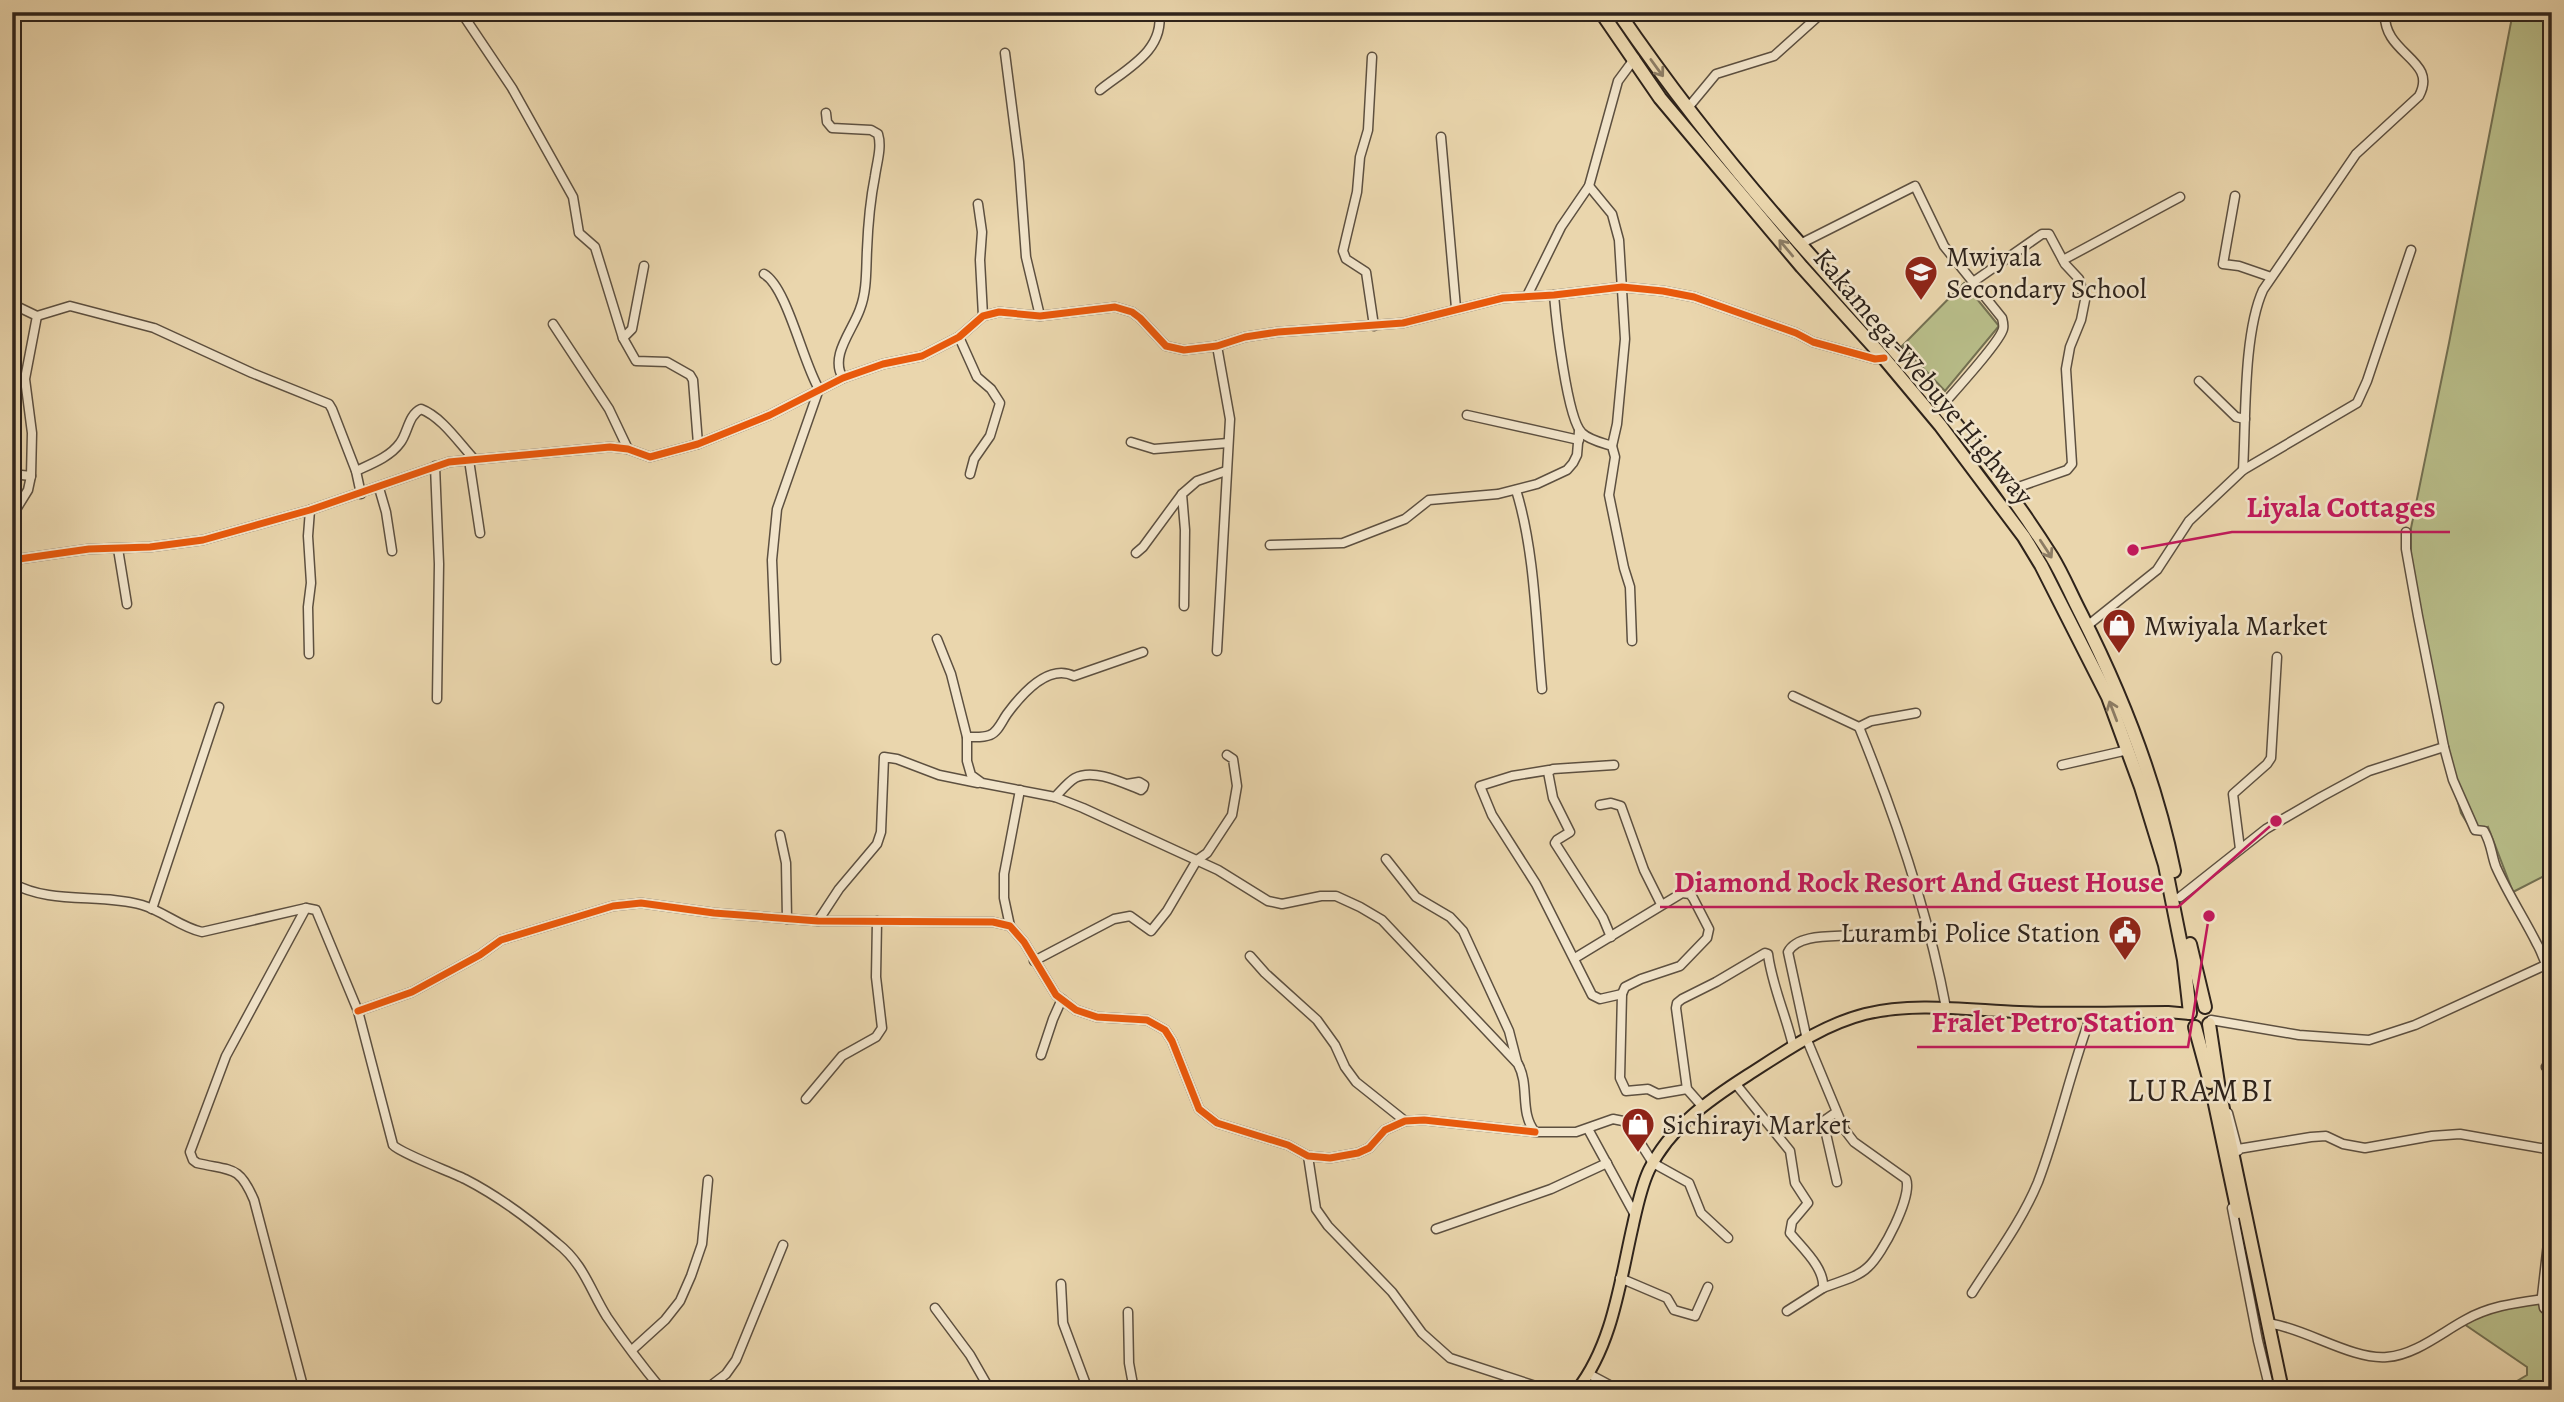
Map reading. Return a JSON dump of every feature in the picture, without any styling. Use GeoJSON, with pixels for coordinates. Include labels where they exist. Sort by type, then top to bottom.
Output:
{"type":"FeatureCollection","features":[{"type":"Feature","properties":{"kind":"highway","name":"Kakamega-Webuye Highway"},"geometry":{"type":"LineString","coordinates":[[1601,12],[1660,98],[1940,425],[2024,537],[2082,643],[2108,697],[2128,750],[2165,865],[2184,960],[2192,1018],[2205,1057],[2277,1390]]}},
{"type":"Feature","properties":{"kind":"highway","name":"Kakamega-Webuye Highway"},"geometry":{"type":"LineString","coordinates":[[1618,12],[1687,109],[1800,244],[1891,345],[1941,407],[2007,491],[2053,560],[2087,625],[2130,721],[2168,842],[2205,1007]]}},
{"type":"Feature","properties":{"kind":"highway"},"geometry":{"type":"LineString","coordinates":[[2210,1022],[2204,1027],[2192,1018],[2198,1007],[2205,1007],[2209,1011],[2220,1090],[2285,1390]]}},
{"type":"Feature","properties":{"kind":"main road"},"geometry":{"type":"LineString","coordinates":[[1577,1390],[1589,1374],[1609,1327],[1635,1215],[1653,1163],[1671,1137],[1702,1106],[1793,1046],[1831,1027],[1886,1010],[1946,1008],[2022,1012],[2168,1012],[2192,1018]]}},
{"type":"Feature","properties":{"kind":"street"},"geometry":{"type":"LineString","coordinates":[[461,12],[512,89],[573,197],[579,233],[595,247],[623,338],[636,360],[667,362],[690,375],[695,387],[698,444]]}},
{"type":"Feature","properties":{"kind":"street"},"geometry":{"type":"LineString","coordinates":[[1100,90],[1144,57],[1160,26],[1158,12]]}},
{"type":"Feature","properties":{"kind":"street"},"geometry":{"type":"LineString","coordinates":[[1687,109],[1716,75],[1774,56],[1823,12]]}},
{"type":"Feature","properties":{"kind":"street"},"geometry":{"type":"LineString","coordinates":[[2243,470],[2245,419],[2257,302],[2271,277],[2356,154],[2419,96],[2424,87],[2424,77],[2419,68],[2390,39],[2386,30],[2385,12]]}},
{"type":"Feature","properties":{"kind":"street"},"geometry":{"type":"LineString","coordinates":[[1005,52],[1026,257],[1040,316]]}},
{"type":"Feature","properties":{"kind":"street"},"geometry":{"type":"LineString","coordinates":[[1372,57],[1368,130],[1343,251],[1346,259],[1366,272],[1374,326]]}},
{"type":"Feature","properties":{"kind":"street"},"geometry":{"type":"LineString","coordinates":[[1527,296],[1561,227],[1589,186],[1618,81],[1622,72],[1635,58]]}},
{"type":"Feature","properties":{"kind":"street"},"geometry":{"type":"LineString","coordinates":[[826,113],[827,122],[832,128],[870,130],[879,137],[870,198],[862,305],[838,359],[838,370],[843,378]]}},
{"type":"Feature","properties":{"kind":"street"},"geometry":{"type":"LineString","coordinates":[[1440,137],[1456,308]]}},
{"type":"Feature","properties":{"kind":"street"},"geometry":{"type":"LineString","coordinates":[[1589,186],[1615,221],[1619,240],[1625,339],[1609,495],[1630,587],[1632,641]]}},
{"type":"Feature","properties":{"kind":"street"},"geometry":{"type":"LineString","coordinates":[[1800,244],[1915,186],[1944,246],[2002,318],[2002,332],[1941,407]]}},
{"type":"Feature","properties":{"kind":"street"},"geometry":{"type":"LineString","coordinates":[[2235,196],[2223,264],[2249,268],[2271,277]]}},
{"type":"Feature","properties":{"kind":"street"},"geometry":{"type":"LineString","coordinates":[[2063,260],[2180,197]]}},
{"type":"Feature","properties":{"kind":"street"},"geometry":{"type":"LineString","coordinates":[[978,204],[982,232],[980,260],[984,316]]}},
{"type":"Feature","properties":{"kind":"street"},"geometry":{"type":"LineString","coordinates":[[1973,282],[2042,234],[2049,234],[2063,260],[2079,279],[2085,300],[2066,369],[2073,464],[2067,470],[2007,491]]}},
{"type":"Feature","properties":{"kind":"street"},"geometry":{"type":"LineString","coordinates":[[2087,625],[2157,570],[2189,521],[2243,470],[2357,403],[2367,382],[2411,250]]}},
{"type":"Feature","properties":{"kind":"street"},"geometry":{"type":"LineString","coordinates":[[623,338],[632,329],[644,265]]}},
{"type":"Feature","properties":{"kind":"street"},"geometry":{"type":"LineString","coordinates":[[764,275],[776,285],[792,319],[808,368],[819,389],[777,509],[772,559],[776,660]]}},
{"type":"Feature","properties":{"kind":"street"},"geometry":{"type":"LineString","coordinates":[[12,560],[89,549],[118,549],[203,540],[361,494],[435,466],[471,460],[610,447],[628,449],[650,457],[698,444],[770,415],[843,378],[883,364],[922,356],[958,337],[984,316],[999,312],[1040,316],[1115,307],[1140,317],[1160,341],[1172,349],[1194,349],[1278,332],[1403,323],[1503,298],[1622,287],[1663,290],[1694,297],[1796,333],[1813,342],[1875,359],[1884,358]]}},
{"type":"Feature","properties":{"kind":"street"},"geometry":{"type":"LineString","coordinates":[[1270,545],[1343,543],[1405,519],[1429,500],[1516,491],[1567,470],[1577,455],[1579,435],[1558,343],[1554,295]]}},
{"type":"Feature","properties":{"kind":"street"},"geometry":{"type":"LineString","coordinates":[[12,303],[37,316],[70,306],[154,328],[252,373],[323,401],[332,409],[356,471],[361,494]]}},
{"type":"Feature","properties":{"kind":"street"},"geometry":{"type":"LineString","coordinates":[[12,516],[28,490],[31,476],[32,433],[26,379],[37,316]]}},
{"type":"Feature","properties":{"kind":"street"},"geometry":{"type":"LineString","coordinates":[[553,324],[609,409],[628,449]]}},
{"type":"Feature","properties":{"kind":"street"},"geometry":{"type":"LineString","coordinates":[[958,337],[976,377],[991,389],[1000,403],[990,436],[974,459],[970,474]]}},
{"type":"Feature","properties":{"kind":"street"},"geometry":{"type":"LineString","coordinates":[[1217,346],[1230,419],[1217,651]]}},
{"type":"Feature","properties":{"kind":"street"},"geometry":{"type":"LineString","coordinates":[[2199,381],[2236,417],[2245,419]]}},
{"type":"Feature","properties":{"kind":"street"},"geometry":{"type":"LineString","coordinates":[[356,471],[396,448],[402,441],[412,416],[421,409],[428,412],[471,460],[480,533]]}},
{"type":"Feature","properties":{"kind":"street"},"geometry":{"type":"LineString","coordinates":[[1467,415],[1579,435],[1612,446]]}},
{"type":"Feature","properties":{"kind":"street"},"geometry":{"type":"LineString","coordinates":[[1131,442],[1154,449],[1228,443]]}},
{"type":"Feature","properties":{"kind":"street"},"geometry":{"type":"LineString","coordinates":[[435,466],[439,564],[437,698]]}},
{"type":"Feature","properties":{"kind":"street"},"geometry":{"type":"LineString","coordinates":[[1136,553],[1182,494],[1197,481],[1226,471]]}},
{"type":"Feature","properties":{"kind":"street"},"geometry":{"type":"LineString","coordinates":[[12,474],[31,476]]}},
{"type":"Feature","properties":{"kind":"street"},"geometry":{"type":"LineString","coordinates":[[379,488],[392,551]]}},
{"type":"Feature","properties":{"kind":"street"},"geometry":{"type":"LineString","coordinates":[[1516,491],[1527,539],[1542,689]]}},
{"type":"Feature","properties":{"kind":"street"},"geometry":{"type":"LineString","coordinates":[[1182,494],[1185,530],[1184,606]]}},
{"type":"Feature","properties":{"kind":"street"},"geometry":{"type":"LineString","coordinates":[[309,654],[308,607],[312,583],[308,536],[310,510]]}},
{"type":"Feature","properties":{"kind":"street"},"geometry":{"type":"LineString","coordinates":[[2210,1022],[2299,1035],[2368,1040],[2415,1025],[2550,967],[2495,864],[2492,845],[2484,831],[2475,830],[2465,811],[2444,747],[2406,549],[2406,532]]}},
{"type":"Feature","properties":{"kind":"street"},"geometry":{"type":"LineString","coordinates":[[118,549],[127,604]]}},
{"type":"Feature","properties":{"kind":"street"},"geometry":{"type":"LineString","coordinates":[[937,639],[951,674],[967,737],[967,761],[971,775],[982,783]]}},
{"type":"Feature","properties":{"kind":"street"},"geometry":{"type":"LineString","coordinates":[[967,737],[985,737],[995,732],[1028,689],[1044,678],[1064,672],[1074,676],[1143,652]]}},
{"type":"Feature","properties":{"kind":"street"},"geometry":{"type":"LineString","coordinates":[[2240,849],[2233,794],[2271,758],[2277,657]]}},
{"type":"Feature","properties":{"kind":"street"},"geometry":{"type":"LineString","coordinates":[[1793,696],[1859,727],[1917,887],[1938,962],[1946,1008]]}},
{"type":"Feature","properties":{"kind":"street"},"geometry":{"type":"LineString","coordinates":[[152,909],[219,707]]}},
{"type":"Feature","properties":{"kind":"street"},"geometry":{"type":"LineString","coordinates":[[1859,727],[1871,721],[1916,713]]}},
{"type":"Feature","properties":{"kind":"street"},"geometry":{"type":"LineString","coordinates":[[2180,897],[2266,829],[2369,771],[2444,747]]}},
{"type":"Feature","properties":{"kind":"street"},"geometry":{"type":"LineString","coordinates":[[2062,765],[2128,750]]}},
{"type":"Feature","properties":{"kind":"street"},"geometry":{"type":"LineString","coordinates":[[1034,961],[1114,919],[1130,916],[1151,931],[1167,911],[1197,860],[1207,853],[1232,815],[1237,786],[1233,759],[1227,755]]}},
{"type":"Feature","properties":{"kind":"street"},"geometry":{"type":"LineString","coordinates":[[818,921],[839,889],[877,844],[881,832],[884,757],[897,759],[939,775],[1055,797],[1219,870],[1268,901],[1282,904],[1321,896],[1336,896],[1382,920],[1518,1064],[1524,1074],[1525,1109],[1529,1124],[1535,1132]]}},
{"type":"Feature","properties":{"kind":"street"},"geometry":{"type":"LineString","coordinates":[[1614,765],[1549,770],[1512,776],[1480,786],[1492,815],[1536,884],[1596,998],[1605,999],[1622,994]]}},
{"type":"Feature","properties":{"kind":"street"},"geometry":{"type":"LineString","coordinates":[[1549,770],[1553,798],[1570,832],[1555,844],[1603,918],[1611,937]]}},
{"type":"Feature","properties":{"kind":"street"},"geometry":{"type":"LineString","coordinates":[[1055,797],[1073,779],[1081,775],[1093,774],[1127,785]]}},
{"type":"Feature","properties":{"kind":"street"},"geometry":{"type":"LineString","coordinates":[[1020,790],[1004,874],[1004,898],[1010,926],[1024,942],[1034,961],[1062,999],[1076,1010],[1097,1017],[1147,1020],[1164,1030],[1172,1041],[1191,1093],[1206,1117],[1217,1123],[1288,1145],[1308,1156],[1330,1158],[1369,1149],[1385,1130],[1405,1121],[1535,1132],[1576,1132],[1613,1119],[1623,1121],[1629,1125],[1653,1163],[1689,1183],[1701,1213],[1728,1238]]}},
{"type":"Feature","properties":{"kind":"street"},"geometry":{"type":"LineString","coordinates":[[1600,805],[1611,803],[1621,806],[1644,870],[1661,904]]}},
{"type":"Feature","properties":{"kind":"street"},"geometry":{"type":"LineString","coordinates":[[780,835],[786,863],[788,919]]}},
{"type":"Feature","properties":{"kind":"street"},"geometry":{"type":"LineString","coordinates":[[1386,859],[1416,897],[1450,917],[1463,931],[1509,1031],[1518,1064]]}},
{"type":"Feature","properties":{"kind":"street"},"geometry":{"type":"LineString","coordinates":[[12,883],[32,891],[139,904],[192,930],[202,932],[306,908],[316,910],[358,1012],[396,1149],[468,1180],[556,1242],[581,1267],[607,1317],[662,1390]]}},
{"type":"Feature","properties":{"kind":"street"},"geometry":{"type":"LineString","coordinates":[[1576,958],[1682,892],[1690,894],[1709,929],[1708,935],[1680,966],[1625,987],[1622,994],[1620,1078],[1626,1091],[1648,1089],[1658,1094],[1687,1088]]}},
{"type":"Feature","properties":{"kind":"street"},"geometry":{"type":"LineString","coordinates":[[358,1012],[412,992],[480,955],[501,940],[613,906],[641,903],[818,921],[993,922],[1010,926]]}},
{"type":"Feature","properties":{"kind":"street"},"geometry":{"type":"LineString","coordinates":[[304,1390],[288,1322],[254,1200],[246,1181],[235,1172],[197,1163],[190,1152],[226,1056],[306,908]]}},
{"type":"Feature","properties":{"kind":"street"},"geometry":{"type":"LineString","coordinates":[[806,1100],[842,1056],[880,1033],[882,1028],[876,978],[877,921]]}},
{"type":"Feature","properties":{"kind":"street"},"geometry":{"type":"LineString","coordinates":[[1787,1311],[1823,1288],[1863,1272],[1870,1266],[1894,1224],[1908,1192],[1906,1179],[1854,1142],[1835,1113],[1807,1040],[1788,952],[1793,944],[1808,939],[1854,935]]}},
{"type":"Feature","properties":{"kind":"street"},"geometry":{"type":"LineString","coordinates":[[1702,1106],[1687,1088],[1675,1008],[1677,1003],[1762,953],[1768,954],[1775,991],[1793,1046]]}},
{"type":"Feature","properties":{"kind":"street"},"geometry":{"type":"LineString","coordinates":[[1250,956],[1317,1020],[1356,1082],[1405,1121]]}},
{"type":"Feature","properties":{"kind":"street"},"geometry":{"type":"LineString","coordinates":[[1041,1055],[1062,999]]}},
{"type":"Feature","properties":{"kind":"street"},"geometry":{"type":"LineString","coordinates":[[1972,1293],[2037,1184],[2074,1059],[2091,1013]]}},
{"type":"Feature","properties":{"kind":"street"},"geometry":{"type":"LineString","coordinates":[[2552,1079],[2549,1108],[2552,1113]]}},
{"type":"Feature","properties":{"kind":"street"},"geometry":{"type":"LineString","coordinates":[[1735,1083],[1790,1151],[1795,1183],[1808,1203],[1792,1222],[1790,1233],[1819,1272],[1824,1281],[1823,1288]]}},
{"type":"Feature","properties":{"kind":"street"},"geometry":{"type":"LineString","coordinates":[[2220,1090],[2238,1149],[2285,1390]]}},
{"type":"Feature","properties":{"kind":"street"},"geometry":{"type":"LineString","coordinates":[[1835,1113],[1825,1119],[1824,1125],[1837,1182]]}},
{"type":"Feature","properties":{"kind":"street"},"geometry":{"type":"LineString","coordinates":[[1588,1129],[1635,1215]]}},
{"type":"Feature","properties":{"kind":"street"},"geometry":{"type":"LineString","coordinates":[[2238,1149],[2326,1136],[2343,1144],[2365,1148],[2432,1136],[2460,1134],[2550,1150],[2552,1130]]}},
{"type":"Feature","properties":{"kind":"street"},"geometry":{"type":"LineString","coordinates":[[2224,1154],[2243,1271],[2270,1390]]}},
{"type":"Feature","properties":{"kind":"street"},"geometry":{"type":"LineString","coordinates":[[1308,1156],[1317,1209],[1328,1226],[1392,1292],[1436,1348],[1450,1358],[1548,1390]]}},
{"type":"Feature","properties":{"kind":"street"},"geometry":{"type":"LineString","coordinates":[[1436,1229],[1551,1189],[1607,1163]]}},
{"type":"Feature","properties":{"kind":"street"},"geometry":{"type":"LineString","coordinates":[[632,1350],[666,1320],[680,1301],[702,1244],[708,1180]]}},
{"type":"Feature","properties":{"kind":"street"},"geometry":{"type":"LineString","coordinates":[[2552,1208],[2543,1299],[2544,1308],[2552,1315]]}},
{"type":"Feature","properties":{"kind":"street"},"geometry":{"type":"LineString","coordinates":[[705,1390],[726,1374],[736,1360],[783,1245]]}},
{"type":"Feature","properties":{"kind":"street"},"geometry":{"type":"LineString","coordinates":[[1620,1278],[1667,1298],[1674,1310],[1695,1316],[1708,1287]]}},
{"type":"Feature","properties":{"kind":"street"},"geometry":{"type":"LineString","coordinates":[[1061,1284],[1063,1323],[1088,1390]]}},
{"type":"Feature","properties":{"kind":"street"},"geometry":{"type":"LineString","coordinates":[[2273,1324],[2302,1331],[2334,1345],[2384,1358],[2398,1356],[2446,1333],[2463,1321],[2503,1304],[2543,1299]]}},
{"type":"Feature","properties":{"kind":"street"},"geometry":{"type":"LineString","coordinates":[[934,1308],[970,1355],[990,1390]]}},
{"type":"Feature","properties":{"kind":"street"},"geometry":{"type":"LineString","coordinates":[[1128,1312],[1129,1363],[1134,1390]]}},
{"type":"Feature","properties":{"kind":"street"},"geometry":{"type":"LineString","coordinates":[[1589,1374],[1619,1390]]}},
{"type":"Feature","properties":{"kind":"green space"},"geometry":{"type":"Polygon","coordinates":[[[2513,12],[2552,12],[2552,872],[2513,892],[2488,827],[2474,834],[2461,813],[2443,747],[2411,560],[2411,528],[2513,12]]]}},
{"type":"Feature","properties":{"kind":"green space"},"geometry":{"type":"Polygon","coordinates":[[[1964,283],[1999,326],[1945,391],[1902,346],[1964,283]]]}},
{"type":"Feature","properties":{"kind":"green space"},"geometry":{"type":"Polygon","coordinates":[[[2541,1301],[2552,1318],[2552,1390],[2502,1390],[2527,1375],[2527,1367],[2464,1324],[2494,1311],[2541,1301]]]}},
{"type":"Feature","properties":{"kind":"cycle path"},"geometry":{"type":"LineString","coordinates":[[12,560],[89,549],[150,547],[203,540],[310,510],[449,462],[610,447],[628,449],[650,457],[698,444],[770,415],[843,378],[883,364],[922,356],[959,337],[983,316],[999,312],[1040,316],[1115,307],[1132,312],[1140,318],[1166,346],[1184,350],[1217,346],[1245,337],[1278,332],[1403,323],[1503,298],[1622,287],[1694,297],[1796,333],[1813,342],[1875,359],[1884,358]]}},
{"type":"Feature","properties":{"kind":"cycle path"},"geometry":{"type":"LineString","coordinates":[[358,1011],[412,992],[480,955],[501,940],[613,906],[641,903],[714,913],[818,921],[993,922],[1010,926],[1024,942],[1056,995],[1076,1010],[1097,1017],[1147,1020],[1165,1030],[1199,1109],[1217,1123],[1288,1145],[1308,1156],[1330,1158],[1358,1153],[1369,1148],[1385,1130],[1405,1121],[1424,1120],[1535,1132]]}},
{"type":"Feature","properties":{"kind":"place","name":"Mwiyala Secondary School"},"geometry":{"type":"Point","coordinates":[1921,302]}},
{"type":"Feature","properties":{"kind":"place","name":"Liyala Cottages"},"geometry":{"type":"Point","coordinates":[2133,550]}},
{"type":"Feature","properties":{"kind":"place","name":"Mwiyala Market"},"geometry":{"type":"Point","coordinates":[2119,655]}},
{"type":"Feature","properties":{"kind":"place","name":"Diamond Rock Resort And Guest House"},"geometry":{"type":"Point","coordinates":[2276,821]}},
{"type":"Feature","properties":{"kind":"place","name":"Fralet Petro Station"},"geometry":{"type":"Point","coordinates":[2209,916]}},
{"type":"Feature","properties":{"kind":"place","name":"Lurambi Police Station"},"geometry":{"type":"Point","coordinates":[2125,962]}},
{"type":"Feature","properties":{"kind":"place","name":"Sichirayi Market"},"geometry":{"type":"Point","coordinates":[1638,1154]}},
{"type":"Feature","properties":{"kind":"district","name":"LURAMBI"},"geometry":{"type":"Point","coordinates":[2201,1090]}}]}
